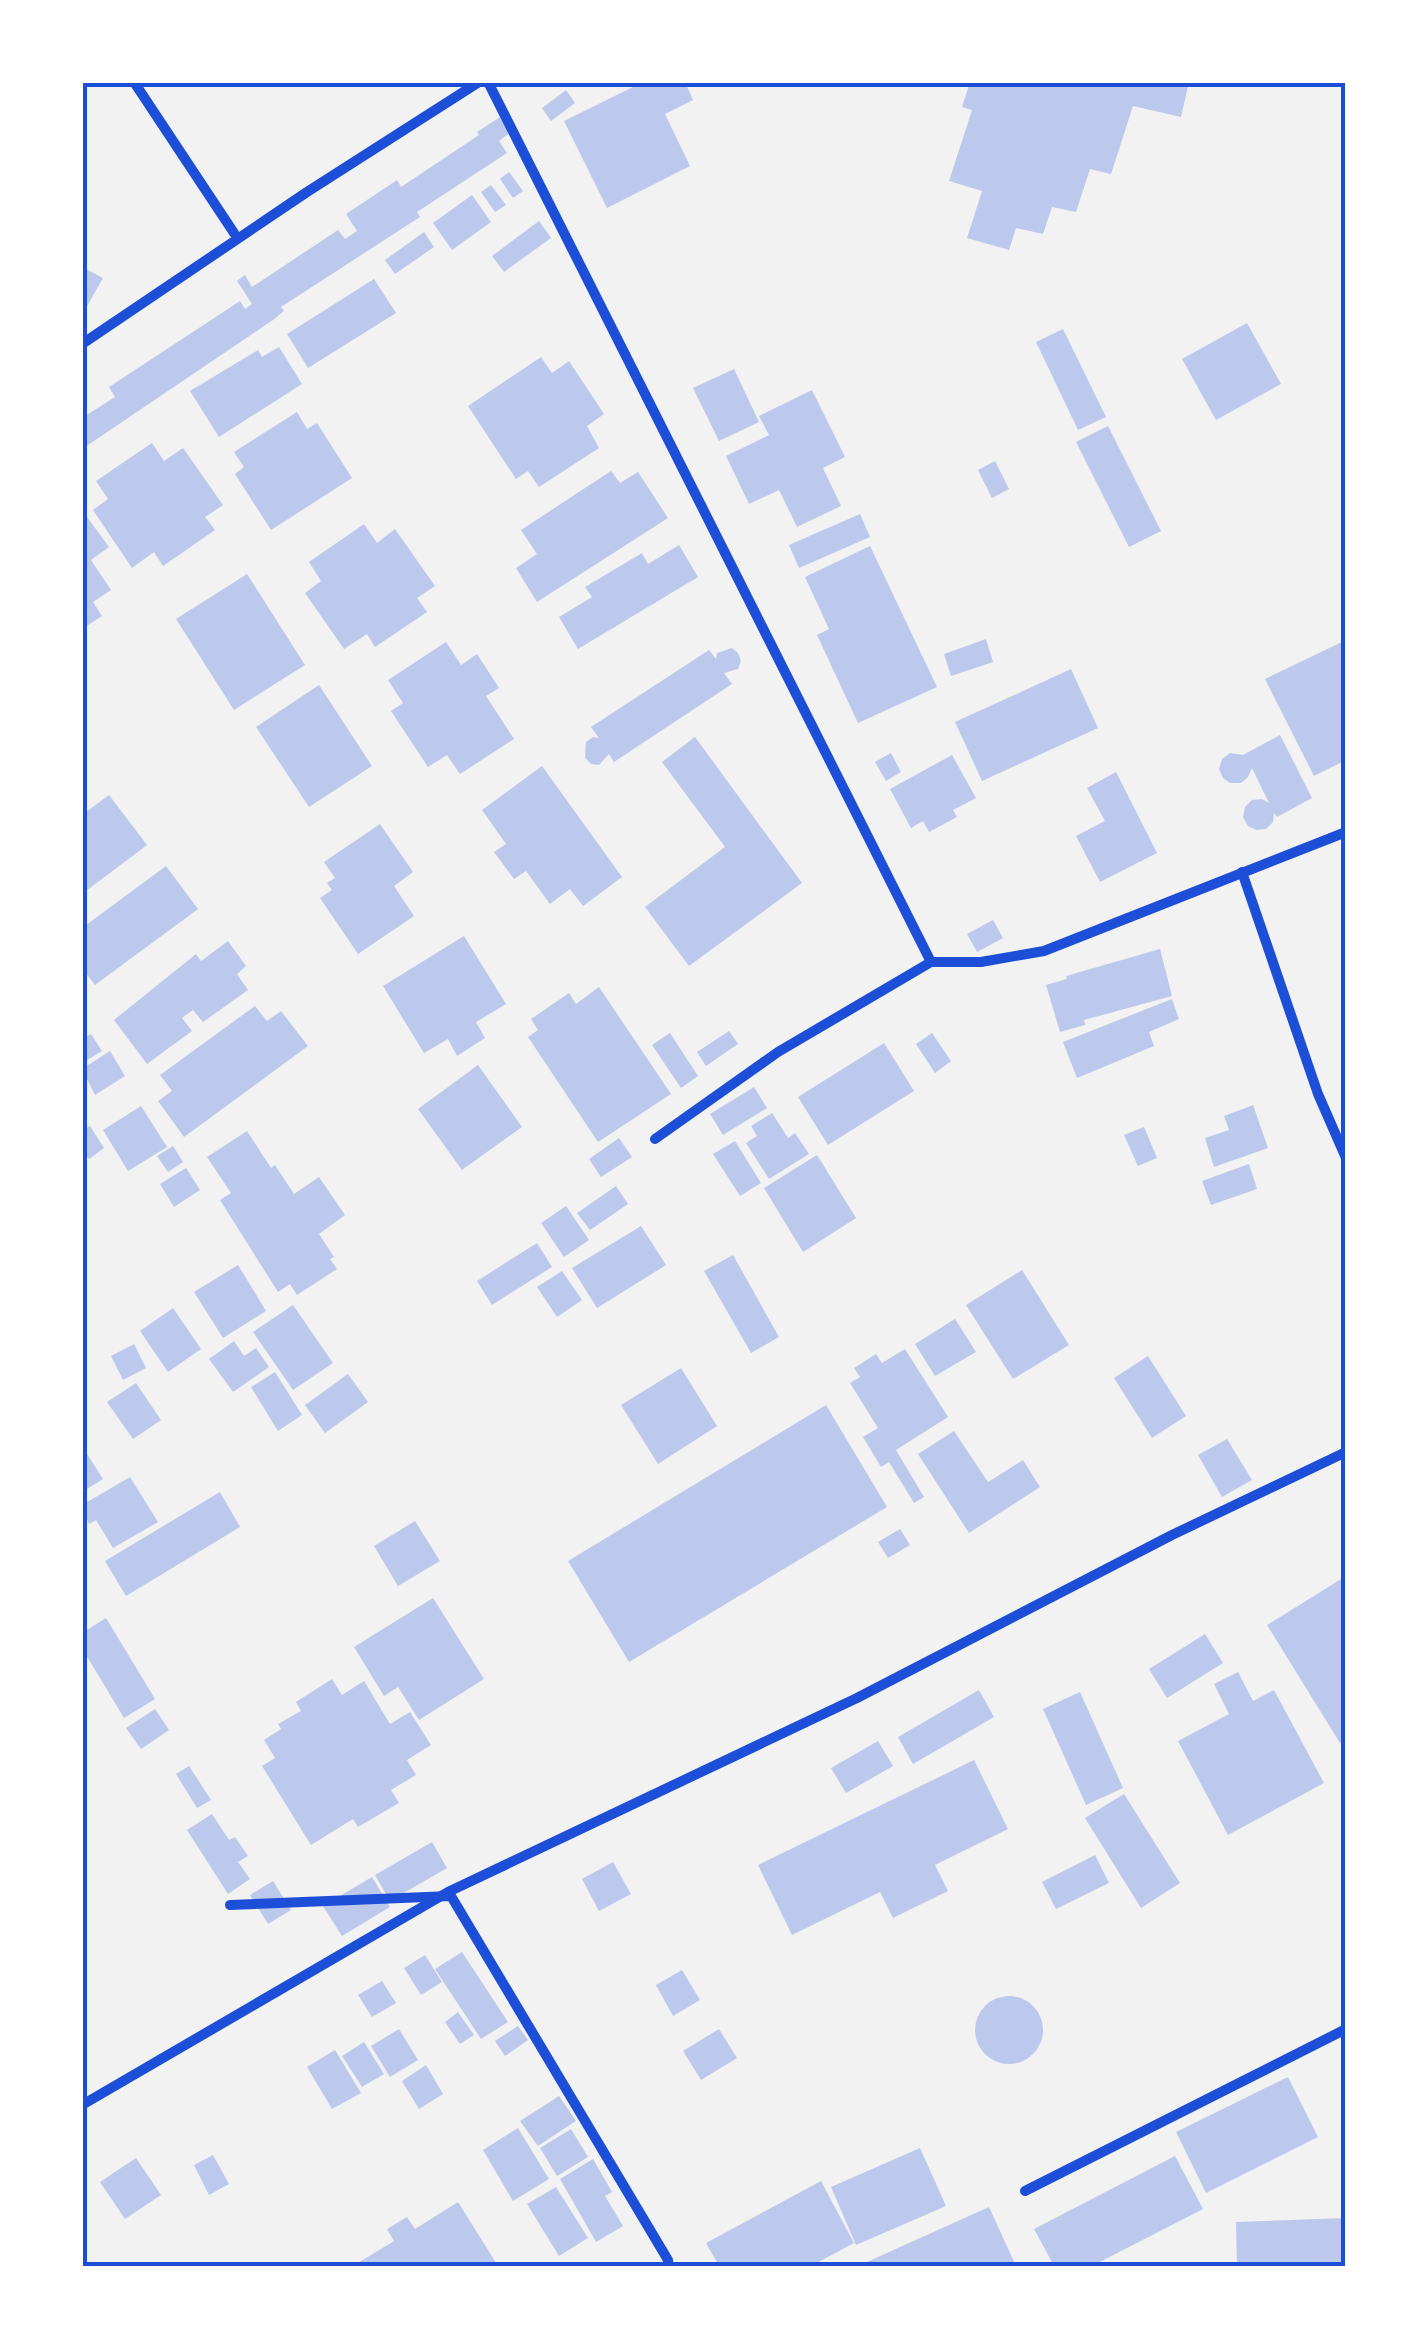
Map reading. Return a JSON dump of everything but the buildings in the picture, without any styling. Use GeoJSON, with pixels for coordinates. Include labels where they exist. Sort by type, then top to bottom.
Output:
{"type":"FeatureCollection","features":[{"type":"Feature","properties":{"kind":"street"},"geometry":{"type":"LineString","coordinates":[[134,82],[234,233]]}},
{"type":"Feature","properties":{"kind":"street"},"geometry":{"type":"LineString","coordinates":[[82,344],[479,82]]}},
{"type":"Feature","properties":{"kind":"street"},"geometry":{"type":"LineString","coordinates":[[488,82],[931,962]]}},
{"type":"Feature","properties":{"kind":"street"},"geometry":{"type":"LineString","coordinates":[[655,1139],[778,1052],[931,962],[981,962],[1044,951],[1346,832]]}},
{"type":"Feature","properties":{"kind":"street"},"geometry":{"type":"LineString","coordinates":[[1242,872],[1318,1094],[1346,1158]]}},
{"type":"Feature","properties":{"kind":"street"},"geometry":{"type":"LineString","coordinates":[[82,2104],[448,1892],[857,1698],[1172,1535],[1346,1452]]}},
{"type":"Feature","properties":{"kind":"street"},"geometry":{"type":"LineString","coordinates":[[230,1905],[451,1896],[668,2260],[668,2266]]}},
{"type":"Feature","properties":{"kind":"street"},"geometry":{"type":"LineString","coordinates":[[1025,2191],[1346,2029]]}}]}
